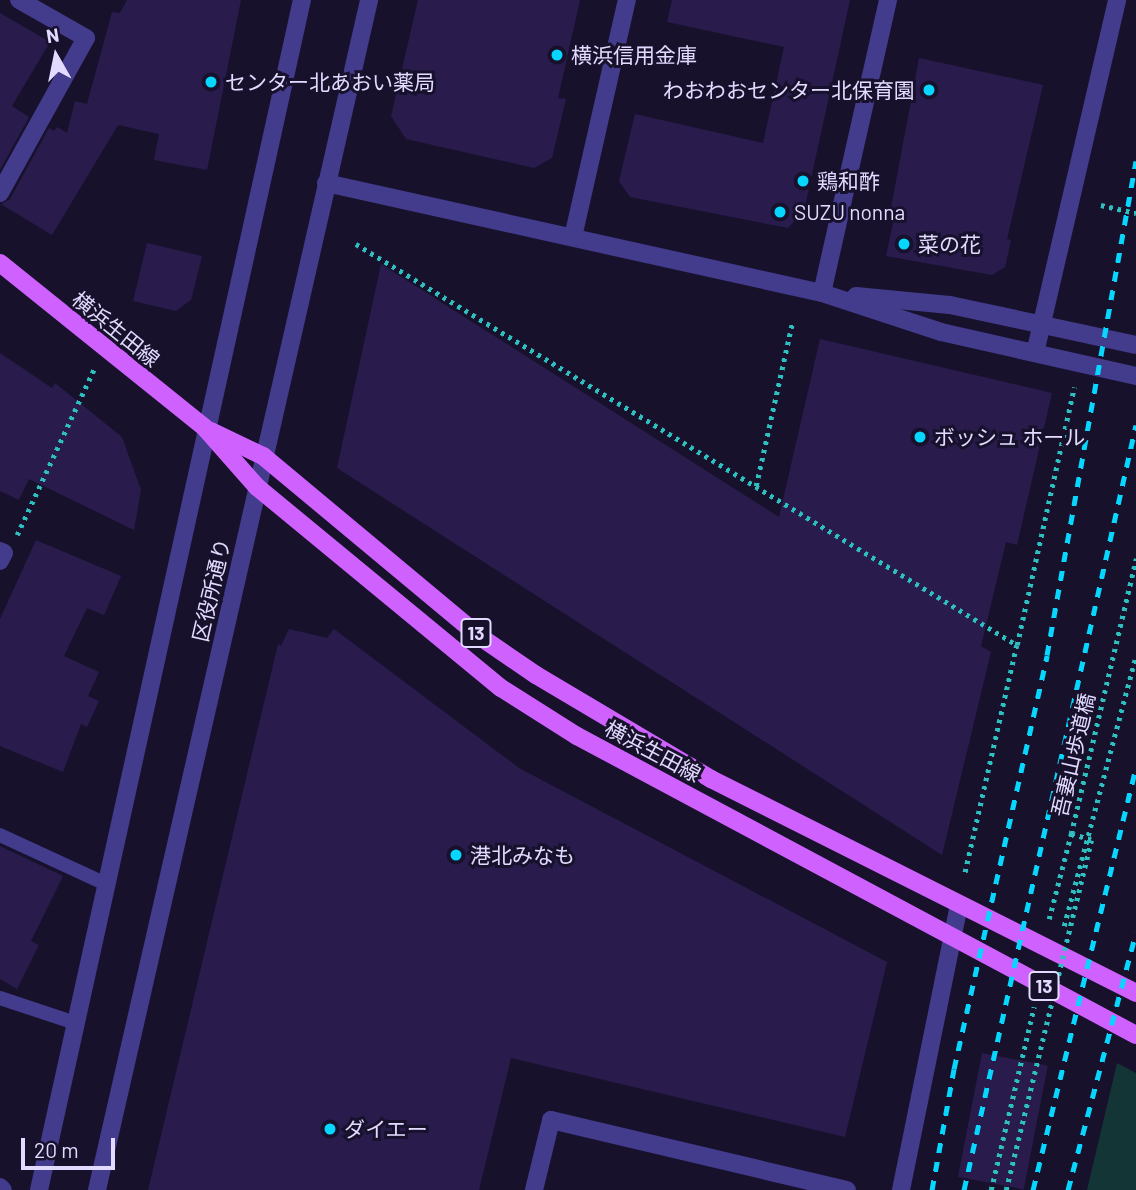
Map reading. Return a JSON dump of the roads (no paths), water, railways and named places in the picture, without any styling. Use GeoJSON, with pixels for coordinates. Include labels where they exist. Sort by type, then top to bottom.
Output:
{"type":"FeatureCollection","features":[{"type":"Feature","properties":{"kind":"main road","name":"横浜生田線"},"geometry":{"type":"LineString","coordinates":[[0,263],[103,349],[205,428],[257,487],[512,695],[577,736],[1136,1035]]}},
{"type":"Feature","properties":{"kind":"main road","name":"横浜生田線"},"geometry":{"type":"LineString","coordinates":[[205,428],[263,456],[479,636],[536,675],[711,779],[1136,993]]}},
{"type":"Feature","properties":{"kind":"street"},"geometry":{"type":"LineString","coordinates":[[0,193],[86,38],[19,0]]}},
{"type":"Feature","properties":{"kind":"street","name":"区役所通り"},"geometry":{"type":"LineString","coordinates":[[39,1190],[205,428],[302,0]]}},
{"type":"Feature","properties":{"kind":"street","name":"区役所通り"},"geometry":{"type":"LineString","coordinates":[[97,1190],[369,0]]}},
{"type":"Feature","properties":{"kind":"street"},"geometry":{"type":"LineString","coordinates":[[573,237],[627,0]]}},
{"type":"Feature","properties":{"kind":"street"},"geometry":{"type":"LineString","coordinates":[[822,293],[888,0]]}},
{"type":"Feature","properties":{"kind":"street"},"geometry":{"type":"LineString","coordinates":[[1035,353],[1116,0]]}},
{"type":"Feature","properties":{"kind":"street"},"geometry":{"type":"LineString","coordinates":[[326,183],[822,293],[941,332],[1136,376]]}},
{"type":"Feature","properties":{"kind":"street"},"geometry":{"type":"LineString","coordinates":[[822,293],[950,305],[1136,345]]}},
{"type":"Feature","properties":{"kind":"street"},"geometry":{"type":"LineString","coordinates":[[901,1190],[959,905]]}},
{"type":"Feature","properties":{"kind":"street"},"geometry":{"type":"LineString","coordinates":[[534,1190],[551,1120],[847,1190]]}},
{"type":"Feature","properties":{"kind":"lane"},"geometry":{"type":"LineString","coordinates":[[0,835],[106,884]]}},
{"type":"Feature","properties":{"kind":"lane"},"geometry":{"type":"LineString","coordinates":[[0,998],[75,1023]]}},
{"type":"Feature","properties":{"kind":"railway"},"geometry":{"type":"LineString","coordinates":[[932,1190],[954,1069],[1047,655],[1136,161]]}},
{"type":"Feature","properties":{"kind":"railway"},"geometry":{"type":"LineString","coordinates":[[964,1190],[1136,425]]}},
{"type":"Feature","properties":{"kind":"railway"},"geometry":{"type":"LineString","coordinates":[[1033,1190],[1136,767]]}},
{"type":"Feature","properties":{"kind":"railway"},"geometry":{"type":"LineString","coordinates":[[1068,1190],[1136,933]]}},
{"type":"Feature","properties":{"kind":"place","name":"横浜信用金庫"},"geometry":{"type":"Point","coordinates":[557,55]}},
{"type":"Feature","properties":{"kind":"place","name":"センター北あおい薬局"},"geometry":{"type":"Point","coordinates":[211,82]}},
{"type":"Feature","properties":{"kind":"place","name":"わおわおセンター北保育園"},"geometry":{"type":"Point","coordinates":[929,90]}},
{"type":"Feature","properties":{"kind":"place","name":"鶏和酢"},"geometry":{"type":"Point","coordinates":[803,181]}},
{"type":"Feature","properties":{"kind":"place","name":"SUZU nonna"},"geometry":{"type":"Point","coordinates":[780,212]}},
{"type":"Feature","properties":{"kind":"place","name":"菜の花"},"geometry":{"type":"Point","coordinates":[904,244]}},
{"type":"Feature","properties":{"kind":"place","name":"ボッシュ ホール"},"geometry":{"type":"Point","coordinates":[920,437]}},
{"type":"Feature","properties":{"kind":"place","name":"港北みなも"},"geometry":{"type":"Point","coordinates":[456,855]}},
{"type":"Feature","properties":{"kind":"place","name":"ダイエー"},"geometry":{"type":"Point","coordinates":[330,1129]}}]}
